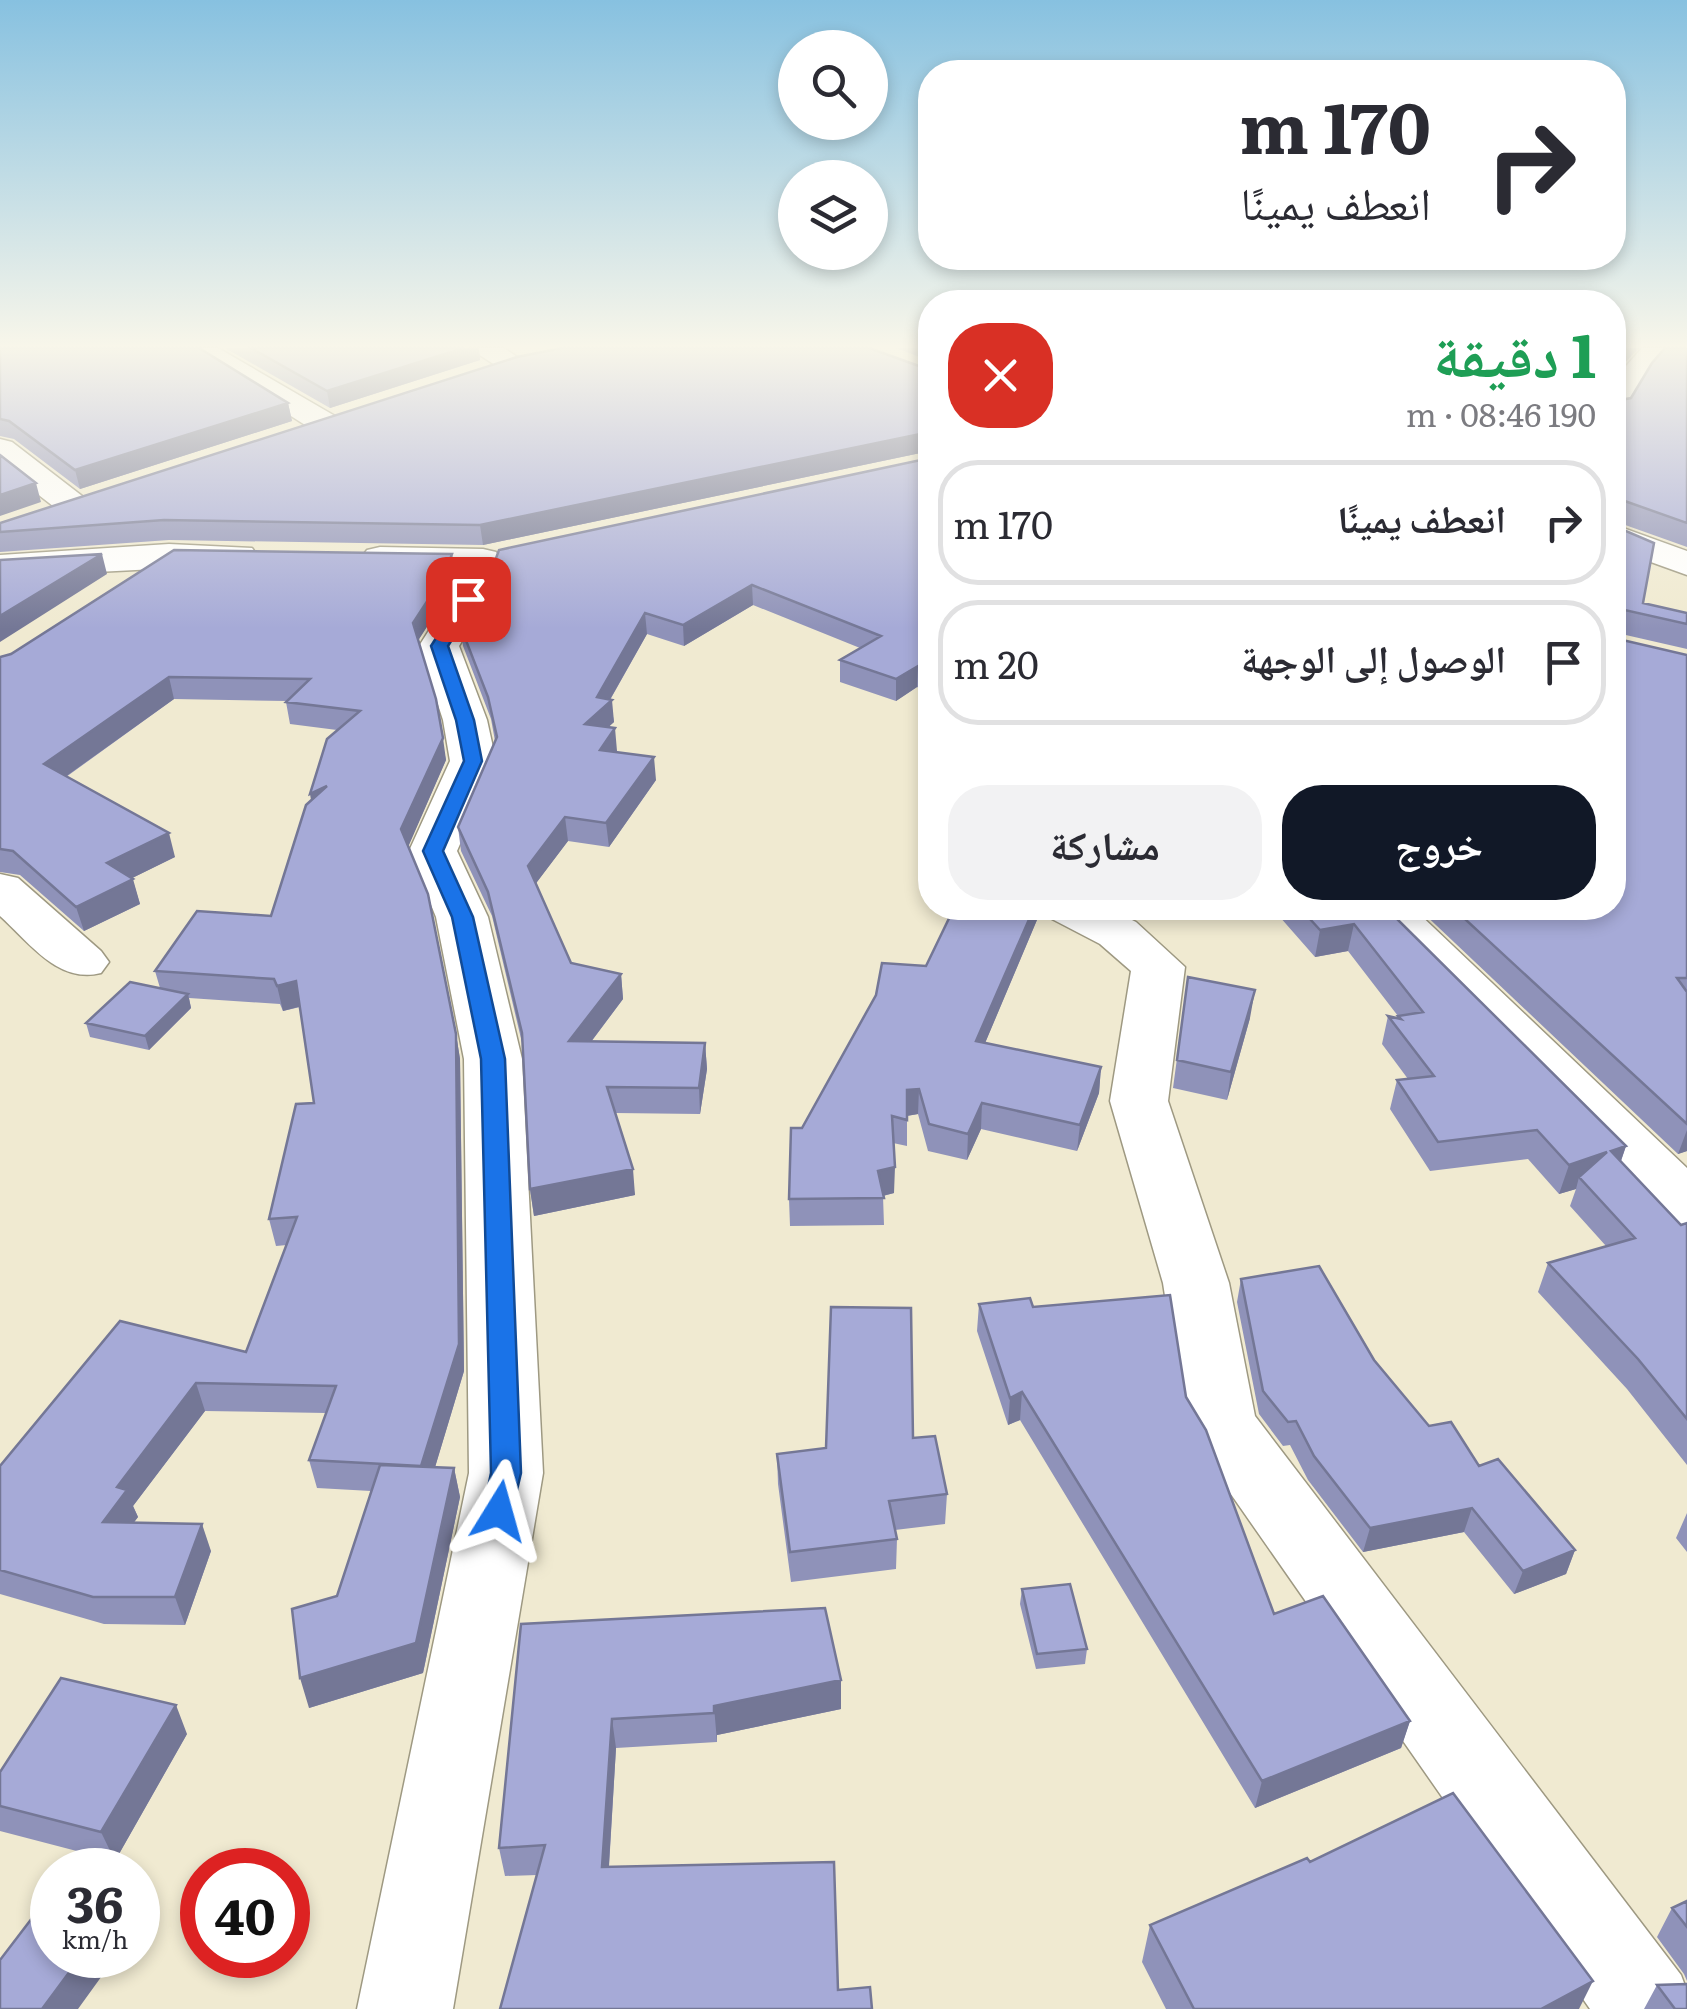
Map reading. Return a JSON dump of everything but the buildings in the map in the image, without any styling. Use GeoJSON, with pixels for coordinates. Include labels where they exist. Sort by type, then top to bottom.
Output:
{"type":"FeatureCollection","features":[{"type":"Feature","properties":{"kind":"street"},"geometry":{"type":"LineString","coordinates":[[0,449],[74,506]]}},
{"type":"Feature","properties":{"kind":"street"},"geometry":{"type":"LineString","coordinates":[[37,518],[112,494]]}},
{"type":"Feature","properties":{"kind":"street"},"geometry":{"type":"LineString","coordinates":[[1626,541],[1685,564]]}},
{"type":"Feature","properties":{"kind":"street"},"geometry":{"type":"LineString","coordinates":[[0,566],[168,555],[267,557]]}},
{"type":"Feature","properties":{"kind":"street"},"geometry":{"type":"LineString","coordinates":[[106,596],[168,555]]}},
{"type":"Feature","properties":{"kind":"street"},"geometry":{"type":"LineString","coordinates":[[346,558],[503,556],[468,599],[439,646],[465,720],[473,761],[433,851],[462,917],[493,1059],[506,1473],[405,2009]]}},
{"type":"Feature","properties":{"kind":"street"},"geometry":{"type":"LineString","coordinates":[[1626,563],[1685,564]]}},
{"type":"Feature","properties":{"kind":"street"},"geometry":{"type":"LineString","coordinates":[[0,889],[82,962]]}},
{"type":"Feature","properties":{"kind":"street"},"geometry":{"type":"LineString","coordinates":[[1094,920],[1118,932],[1158,968],[1139,1101],[1196,1283],[1221,1424],[1647,2009]]}},
{"type":"Feature","properties":{"kind":"street"},"geometry":{"type":"LineString","coordinates":[[1396,920],[1687,1204]]}},
{"type":"Feature","properties":{"kind":"route"},"geometry":{"type":"LineString","coordinates":[[468,599],[439,646],[465,720],[473,761],[433,851],[462,917],[493,1059],[506,1473],[499,1511]]}}]}
